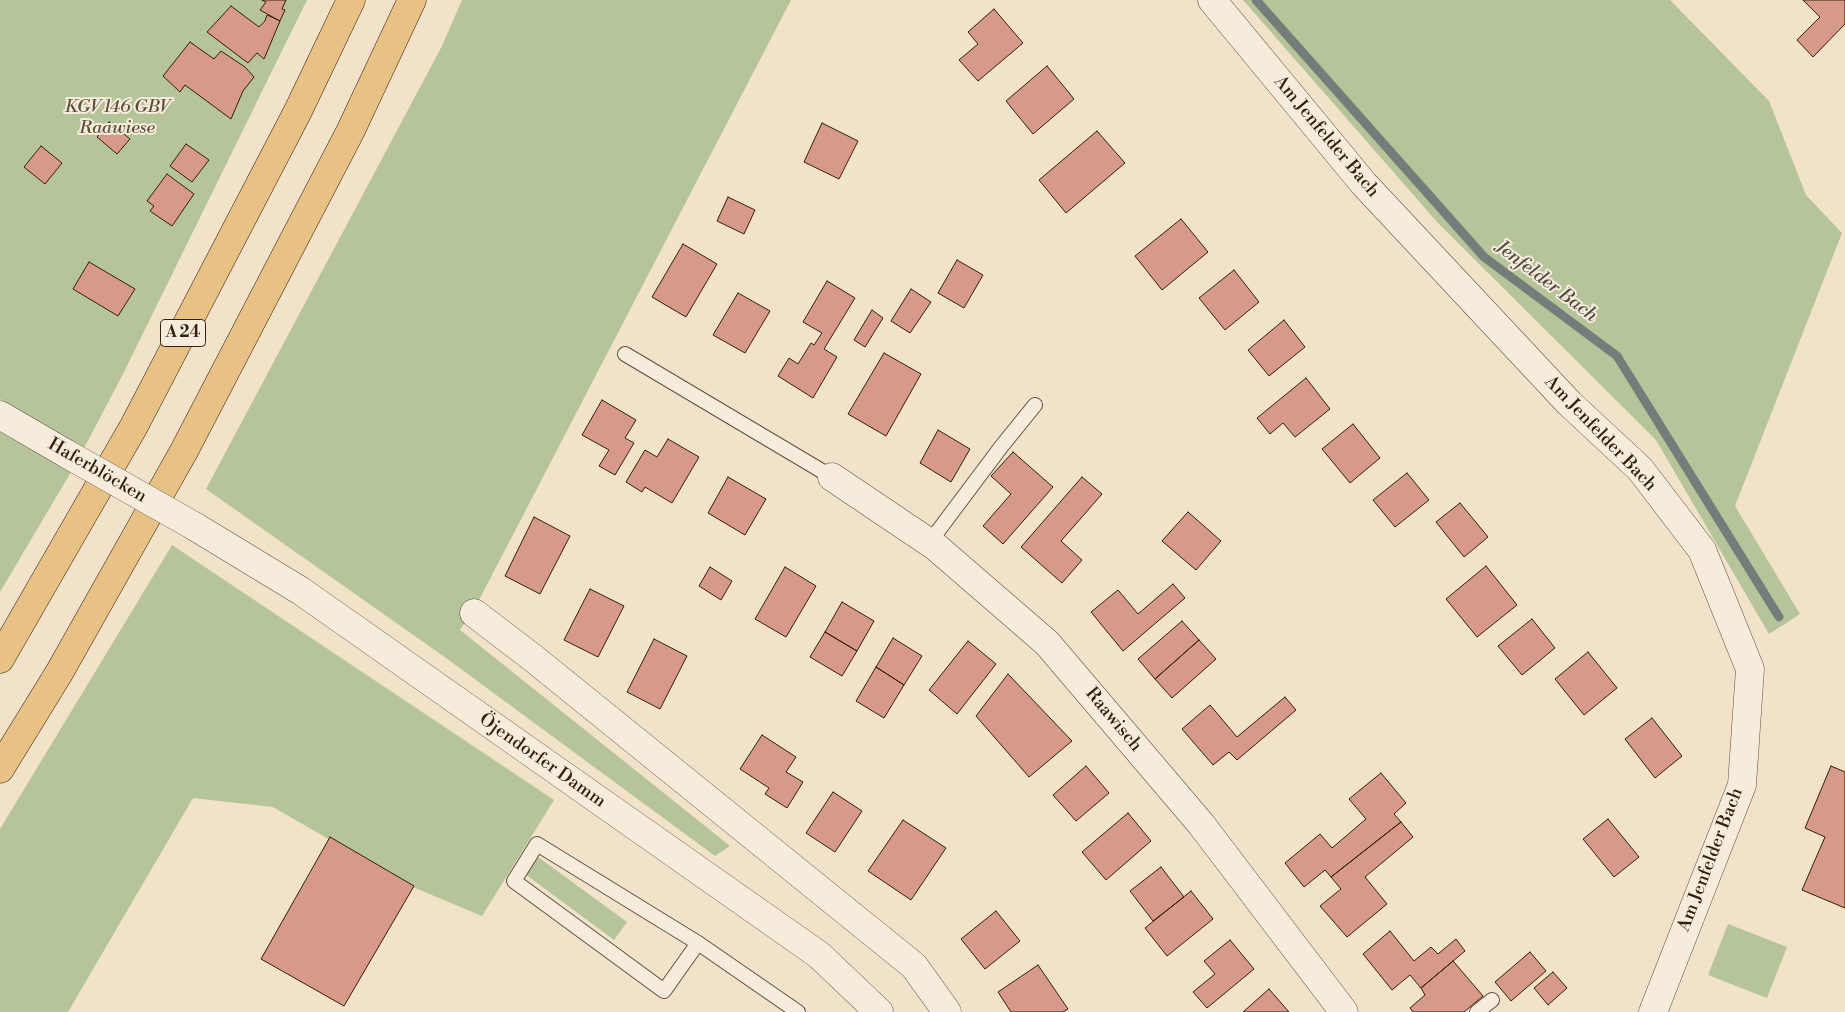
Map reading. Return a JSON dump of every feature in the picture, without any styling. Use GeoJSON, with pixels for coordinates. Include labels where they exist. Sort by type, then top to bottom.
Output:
{"type":"FeatureCollection","features":[{"type":"Feature","properties":{"kind":"highway","name":"A 24"},"geometry":{"type":"LineString","coordinates":[[0,658],[134,426],[298,111],[351,0]]}},
{"type":"Feature","properties":{"kind":"highway"},"geometry":{"type":"LineString","coordinates":[[0,769],[59,673],[184,452],[350,132],[412,0]]}},
{"type":"Feature","properties":{"kind":"street","name":"Am Jenfelder Bach"},"geometry":{"type":"LineString","coordinates":[[1212,0],[1364,184],[1569,403],[1640,469],[1702,550],[1750,669],[1742,784],[1653,1012]]}},
{"type":"Feature","properties":{"kind":"street","name":"Haferblöcken"},"geometry":{"type":"LineString","coordinates":[[0,416],[194,526]]}},
{"type":"Feature","properties":{"kind":"street","name":"Raawisch"},"geometry":{"type":"LineString","coordinates":[[832,477],[929,543],[1047,643],[1201,824],[1344,1012]]}},
{"type":"Feature","properties":{"kind":"street","name":"Öjendorfer Damm"},"geometry":{"type":"LineString","coordinates":[[194,526],[301,591],[819,955],[879,1012]]}},
{"type":"Feature","properties":{"kind":"street"},"geometry":{"type":"LineString","coordinates":[[474,613],[914,966],[947,1012]]}},
{"type":"Feature","properties":{"kind":"lane"},"geometry":{"type":"LineString","coordinates":[[626,354],[832,477]]}},
{"type":"Feature","properties":{"kind":"lane"},"geometry":{"type":"LineString","coordinates":[[929,543],[1035,405]]}},
{"type":"Feature","properties":{"kind":"lane"},"geometry":{"type":"LineString","coordinates":[[698,943],[664,992],[514,881],[537,844],[698,943],[798,1012]]}},
{"type":"Feature","properties":{"kind":"lane"},"geometry":{"type":"LineString","coordinates":[[1477,1012],[1492,1000]]}},
{"type":"Feature","properties":{"kind":"green space","name":"KGV 146 GBV Raawiese"},"geometry":{"type":"Polygon","coordinates":[[[0,0],[307,0],[122,376],[83,450],[0,399],[0,0]]]}},
{"type":"Feature","properties":{"kind":"green space"},"geometry":{"type":"Polygon","coordinates":[[[462,0],[791,0],[478,602],[460,630],[730,846],[715,856],[446,658],[206,489],[442,46],[462,0]]]}},
{"type":"Feature","properties":{"kind":"green space"},"geometry":{"type":"Polygon","coordinates":[[[1243,0],[1670,0],[1769,101],[1806,195],[1842,233],[1735,506],[1800,614],[1769,634],[1656,440],[1438,223],[1243,0]]]}},
{"type":"Feature","properties":{"kind":"green space"},"geometry":{"type":"Polygon","coordinates":[[[0,430],[71,472],[0,592],[0,430]]]}},
{"type":"Feature","properties":{"kind":"green space"},"geometry":{"type":"Polygon","coordinates":[[[172,545],[554,800],[482,916],[408,885],[273,807],[193,798],[68,1012],[0,1012],[0,829],[172,545]]]}},
{"type":"Feature","properties":{"kind":"green space"},"geometry":{"type":"Polygon","coordinates":[[[538,857],[627,922],[614,940],[525,874],[538,857]]]}},
{"type":"Feature","properties":{"kind":"green space"},"geometry":{"type":"Polygon","coordinates":[[[1728,924],[1787,947],[1767,998],[1708,975],[1728,924]]]}},
{"type":"Feature","properties":{"kind":"building"},"geometry":{"type":"Polygon","coordinates":[[[262,0],[286,0],[282,9],[285,10],[280,21],[260,10],[266,2],[262,0]]]}},
{"type":"Feature","properties":{"kind":"building"},"geometry":{"type":"Polygon","coordinates":[[[1803,0],[1845,0],[1845,24],[1813,57],[1797,40],[1820,17],[1803,0]]]}},
{"type":"Feature","properties":{"kind":"building"},"geometry":{"type":"Polygon","coordinates":[[[231,6],[259,27],[265,21],[267,15],[280,21],[264,59],[257,53],[248,63],[207,32],[231,6]]]}},
{"type":"Feature","properties":{"kind":"building"},"geometry":{"type":"Polygon","coordinates":[[[994,9],[1023,43],[978,81],[959,60],[978,44],[968,32],[994,9]]]}},
{"type":"Feature","properties":{"kind":"building"},"geometry":{"type":"Polygon","coordinates":[[[190,42],[214,59],[221,51],[245,67],[254,77],[243,91],[231,119],[185,85],[180,92],[163,76],[190,42]]]}},
{"type":"Feature","properties":{"kind":"building"},"geometry":{"type":"Polygon","coordinates":[[[1047,66],[1074,99],[1033,134],[1006,101],[1047,66]]]}},
{"type":"Feature","properties":{"kind":"building"},"geometry":{"type":"Polygon","coordinates":[[[109,122],[130,139],[117,154],[97,137],[109,122]]]}},
{"type":"Feature","properties":{"kind":"building"},"geometry":{"type":"Polygon","coordinates":[[[822,123],[858,141],[839,179],[804,162],[822,123]]]}},
{"type":"Feature","properties":{"kind":"building"},"geometry":{"type":"Polygon","coordinates":[[[1097,131],[1125,163],[1066,213],[1039,180],[1097,131]]]}},
{"type":"Feature","properties":{"kind":"building"},"geometry":{"type":"Polygon","coordinates":[[[186,144],[209,160],[192,182],[170,166],[186,144]]]}},
{"type":"Feature","properties":{"kind":"building"},"geometry":{"type":"Polygon","coordinates":[[[41,146],[62,163],[45,184],[24,167],[41,146]]]}},
{"type":"Feature","properties":{"kind":"building"},"geometry":{"type":"Polygon","coordinates":[[[167,174],[194,194],[172,226],[150,211],[154,206],[147,201],[167,174]]]}},
{"type":"Feature","properties":{"kind":"building"},"geometry":{"type":"Polygon","coordinates":[[[728,197],[755,210],[744,234],[717,221],[728,197]]]}},
{"type":"Feature","properties":{"kind":"building"},"geometry":{"type":"Polygon","coordinates":[[[1181,219],[1208,252],[1162,290],[1135,256],[1181,219]]]}},
{"type":"Feature","properties":{"kind":"building"},"geometry":{"type":"Polygon","coordinates":[[[683,244],[717,264],[686,317],[652,297],[683,244]]]}},
{"type":"Feature","properties":{"kind":"building"},"geometry":{"type":"Polygon","coordinates":[[[957,260],[983,275],[964,308],[938,293],[957,260]]]}},
{"type":"Feature","properties":{"kind":"building"},"geometry":{"type":"Polygon","coordinates":[[[89,262],[135,289],[118,316],[73,289],[89,262]]]}},
{"type":"Feature","properties":{"kind":"building"},"geometry":{"type":"Polygon","coordinates":[[[1234,270],[1259,302],[1225,330],[1199,298],[1234,270]]]}},
{"type":"Feature","properties":{"kind":"building"},"geometry":{"type":"Polygon","coordinates":[[[827,281],[855,298],[824,349],[837,357],[813,398],[778,376],[789,358],[798,364],[811,343],[814,345],[822,333],[803,322],[827,281]]]}},
{"type":"Feature","properties":{"kind":"building"},"geometry":{"type":"Polygon","coordinates":[[[911,289],[931,302],[910,333],[891,321],[911,289]]]}},
{"type":"Feature","properties":{"kind":"building"},"geometry":{"type":"Polygon","coordinates":[[[738,293],[770,311],[745,353],[713,335],[738,293]]]}},
{"type":"Feature","properties":{"kind":"building"},"geometry":{"type":"Polygon","coordinates":[[[872,310],[883,318],[865,347],[854,340],[872,310]]]}},
{"type":"Feature","properties":{"kind":"building"},"geometry":{"type":"Polygon","coordinates":[[[1284,320],[1305,347],[1269,376],[1248,350],[1284,320]]]}},
{"type":"Feature","properties":{"kind":"building"},"geometry":{"type":"Polygon","coordinates":[[[884,353],[921,374],[886,436],[848,414],[884,353]]]}},
{"type":"Feature","properties":{"kind":"building"},"geometry":{"type":"Polygon","coordinates":[[[1306,378],[1330,409],[1295,437],[1283,423],[1270,434],[1257,418],[1306,378]]]}},
{"type":"Feature","properties":{"kind":"building"},"geometry":{"type":"Polygon","coordinates":[[[602,400],[636,420],[625,438],[634,443],[615,475],[599,466],[609,450],[582,435],[602,400]]]}},
{"type":"Feature","properties":{"kind":"building"},"geometry":{"type":"Polygon","coordinates":[[[1353,424],[1380,458],[1350,483],[1322,449],[1353,424]]]}},
{"type":"Feature","properties":{"kind":"building"},"geometry":{"type":"Polygon","coordinates":[[[938,430],[970,449],[951,482],[920,463],[938,430]]]}},
{"type":"Feature","properties":{"kind":"building"},"geometry":{"type":"Polygon","coordinates":[[[668,439],[699,457],[672,503],[645,487],[642,492],[626,482],[645,450],[657,457],[668,439]]]}},
{"type":"Feature","properties":{"kind":"building"},"geometry":{"type":"Polygon","coordinates":[[[1013,452],[1053,487],[1003,544],[983,526],[1011,494],[991,476],[1013,452]]]}},
{"type":"Feature","properties":{"kind":"building"},"geometry":{"type":"Polygon","coordinates":[[[1407,473],[1429,500],[1395,527],[1373,500],[1407,473]]]}},
{"type":"Feature","properties":{"kind":"building"},"geometry":{"type":"Polygon","coordinates":[[[728,477],[766,499],[745,535],[708,513],[728,477]]]}},
{"type":"Feature","properties":{"kind":"building"},"geometry":{"type":"Polygon","coordinates":[[[1082,477],[1102,494],[1061,541],[1082,560],[1062,583],[1021,547],[1082,477]]]}},
{"type":"Feature","properties":{"kind":"building"},"geometry":{"type":"Polygon","coordinates":[[[1460,503],[1488,537],[1464,557],[1436,522],[1460,503]]]}},
{"type":"Feature","properties":{"kind":"building"},"geometry":{"type":"Polygon","coordinates":[[[1188,512],[1221,541],[1196,570],[1162,541],[1188,512]]]}},
{"type":"Feature","properties":{"kind":"building"},"geometry":{"type":"Polygon","coordinates":[[[534,517],[570,536],[540,594],[505,576],[534,517]]]}},
{"type":"Feature","properties":{"kind":"building"},"geometry":{"type":"Polygon","coordinates":[[[1486,566],[1517,605],[1477,637],[1446,599],[1486,566]]]}},
{"type":"Feature","properties":{"kind":"building"},"geometry":{"type":"Polygon","coordinates":[[[710,567],[732,581],[721,600],[699,586],[710,567]]]}},
{"type":"Feature","properties":{"kind":"building"},"geometry":{"type":"Polygon","coordinates":[[[785,567],[816,586],[786,637],[755,619],[785,567]]]}},
{"type":"Feature","properties":{"kind":"building"},"geometry":{"type":"Polygon","coordinates":[[[1173,584],[1185,598],[1123,651],[1091,612],[1118,590],[1138,614],[1173,584]]]}},
{"type":"Feature","properties":{"kind":"building"},"geometry":{"type":"Polygon","coordinates":[[[590,589],[624,606],[598,657],[564,640],[590,589]]]}},
{"type":"Feature","properties":{"kind":"building"},"geometry":{"type":"Polygon","coordinates":[[[842,602],[874,621],[857,651],[825,632],[842,602]]]}},
{"type":"Feature","properties":{"kind":"building"},"geometry":{"type":"Polygon","coordinates":[[[1532,619],[1555,648],[1522,675],[1498,646],[1532,619]]]}},
{"type":"Feature","properties":{"kind":"building"},"geometry":{"type":"Polygon","coordinates":[[[1182,621],[1199,640],[1155,679],[1138,659],[1182,621]]]}},
{"type":"Feature","properties":{"kind":"building"},"geometry":{"type":"Polygon","coordinates":[[[825,632],[857,651],[842,676],[810,657],[825,632]]]}},
{"type":"Feature","properties":{"kind":"building"},"geometry":{"type":"Polygon","coordinates":[[[893,638],[922,656],[904,685],[876,667],[893,638]]]}},
{"type":"Feature","properties":{"kind":"building"},"geometry":{"type":"Polygon","coordinates":[[[654,639],[687,656],[660,709],[627,692],[654,639]]]}},
{"type":"Feature","properties":{"kind":"building"},"geometry":{"type":"Polygon","coordinates":[[[1199,640],[1216,659],[1172,698],[1155,679],[1199,640]]]}},
{"type":"Feature","properties":{"kind":"building"},"geometry":{"type":"Polygon","coordinates":[[[968,641],[996,664],[957,714],[929,690],[968,641]]]}},
{"type":"Feature","properties":{"kind":"building"},"geometry":{"type":"Polygon","coordinates":[[[1588,652],[1617,688],[1584,715],[1555,679],[1588,652]]]}},
{"type":"Feature","properties":{"kind":"building"},"geometry":{"type":"Polygon","coordinates":[[[876,667],[904,685],[884,718],[856,701],[876,667]]]}},
{"type":"Feature","properties":{"kind":"building"},"geometry":{"type":"Polygon","coordinates":[[[1008,674],[1072,741],[1029,777],[976,716],[1008,674]]]}},
{"type":"Feature","properties":{"kind":"building"},"geometry":{"type":"Polygon","coordinates":[[[1285,697],[1296,710],[1237,760],[1229,752],[1213,765],[1182,729],[1210,705],[1237,737],[1285,697]]]}},
{"type":"Feature","properties":{"kind":"building"},"geometry":{"type":"Polygon","coordinates":[[[1652,718],[1682,756],[1655,778],[1625,739],[1652,718]]]}},
{"type":"Feature","properties":{"kind":"building"},"geometry":{"type":"Polygon","coordinates":[[[762,735],[796,757],[786,772],[803,782],[787,808],[765,794],[769,788],[740,769],[762,735]]]}},
{"type":"Feature","properties":{"kind":"building"},"geometry":{"type":"Polygon","coordinates":[[[1086,766],[1109,793],[1076,821],[1053,795],[1086,766]]]}},
{"type":"Feature","properties":{"kind":"building"},"geometry":{"type":"Polygon","coordinates":[[[1831,766],[1845,772],[1845,908],[1802,890],[1825,837],[1805,828],[1831,766]]]}},
{"type":"Feature","properties":{"kind":"building"},"geometry":{"type":"Polygon","coordinates":[[[1381,773],[1406,803],[1394,814],[1401,822],[1331,877],[1325,870],[1304,887],[1285,863],[1320,834],[1332,848],[1366,819],[1349,799],[1381,773]]]}},
{"type":"Feature","properties":{"kind":"building"},"geometry":{"type":"Polygon","coordinates":[[[833,792],[862,811],[835,852],[806,833],[833,792]]]}},
{"type":"Feature","properties":{"kind":"building"},"geometry":{"type":"Polygon","coordinates":[[[1128,813],[1151,841],[1106,880],[1082,852],[1128,813]]]}},
{"type":"Feature","properties":{"kind":"building"},"geometry":{"type":"Polygon","coordinates":[[[1608,819],[1639,857],[1614,877],[1583,839],[1608,819]]]}},
{"type":"Feature","properties":{"kind":"building"},"geometry":{"type":"Polygon","coordinates":[[[903,820],[946,848],[911,900],[868,871],[903,820]]]}},
{"type":"Feature","properties":{"kind":"building"},"geometry":{"type":"Polygon","coordinates":[[[1401,822],[1413,837],[1365,877],[1387,904],[1347,937],[1320,906],[1341,889],[1331,877],[1401,822]]]}},
{"type":"Feature","properties":{"kind":"building"},"geometry":{"type":"Polygon","coordinates":[[[330,837],[414,886],[344,1006],[261,959],[330,837]]]}},
{"type":"Feature","properties":{"kind":"building"},"geometry":{"type":"Polygon","coordinates":[[[1161,867],[1184,897],[1153,921],[1130,891],[1161,867]]]}},
{"type":"Feature","properties":{"kind":"building"},"geometry":{"type":"Polygon","coordinates":[[[1191,891],[1213,919],[1167,956],[1145,928],[1191,891]]]}},
{"type":"Feature","properties":{"kind":"building"},"geometry":{"type":"Polygon","coordinates":[[[996,911],[1020,941],[985,969],[961,939],[996,911]]]}},
{"type":"Feature","properties":{"kind":"building"},"geometry":{"type":"Polygon","coordinates":[[[1390,931],[1414,961],[1431,947],[1438,954],[1456,939],[1465,951],[1421,988],[1410,975],[1392,990],[1363,954],[1390,931]]]}},
{"type":"Feature","properties":{"kind":"building"},"geometry":{"type":"Polygon","coordinates":[[[1230,940],[1254,969],[1207,1008],[1193,992],[1215,974],[1204,961],[1230,940]]]}},
{"type":"Feature","properties":{"kind":"building"},"geometry":{"type":"Polygon","coordinates":[[[1530,952],[1546,971],[1511,1001],[1495,982],[1530,952]]]}},
{"type":"Feature","properties":{"kind":"building"},"geometry":{"type":"Polygon","coordinates":[[[1453,961],[1483,996],[1464,1012],[1413,1012],[1410,1008],[1425,995],[1421,988],[1453,961]]]}},
{"type":"Feature","properties":{"kind":"building"},"geometry":{"type":"Polygon","coordinates":[[[1038,965],[1068,1009],[1063,1012],[1011,1012],[998,992],[1038,965]]]}},
{"type":"Feature","properties":{"kind":"building"},"geometry":{"type":"Polygon","coordinates":[[[1553,972],[1567,988],[1548,1005],[1534,988],[1553,972]]]}},
{"type":"Feature","properties":{"kind":"building"},"geometry":{"type":"Polygon","coordinates":[[[1269,989],[1289,1012],[1243,1012],[1269,989]]]}},
{"type":"Feature","properties":{"kind":"waterway","name":"Jenfelder Bach"},"geometry":{"type":"LineString","coordinates":[[1256,0],[1484,257],[1617,356],[1779,617]]}}]}
